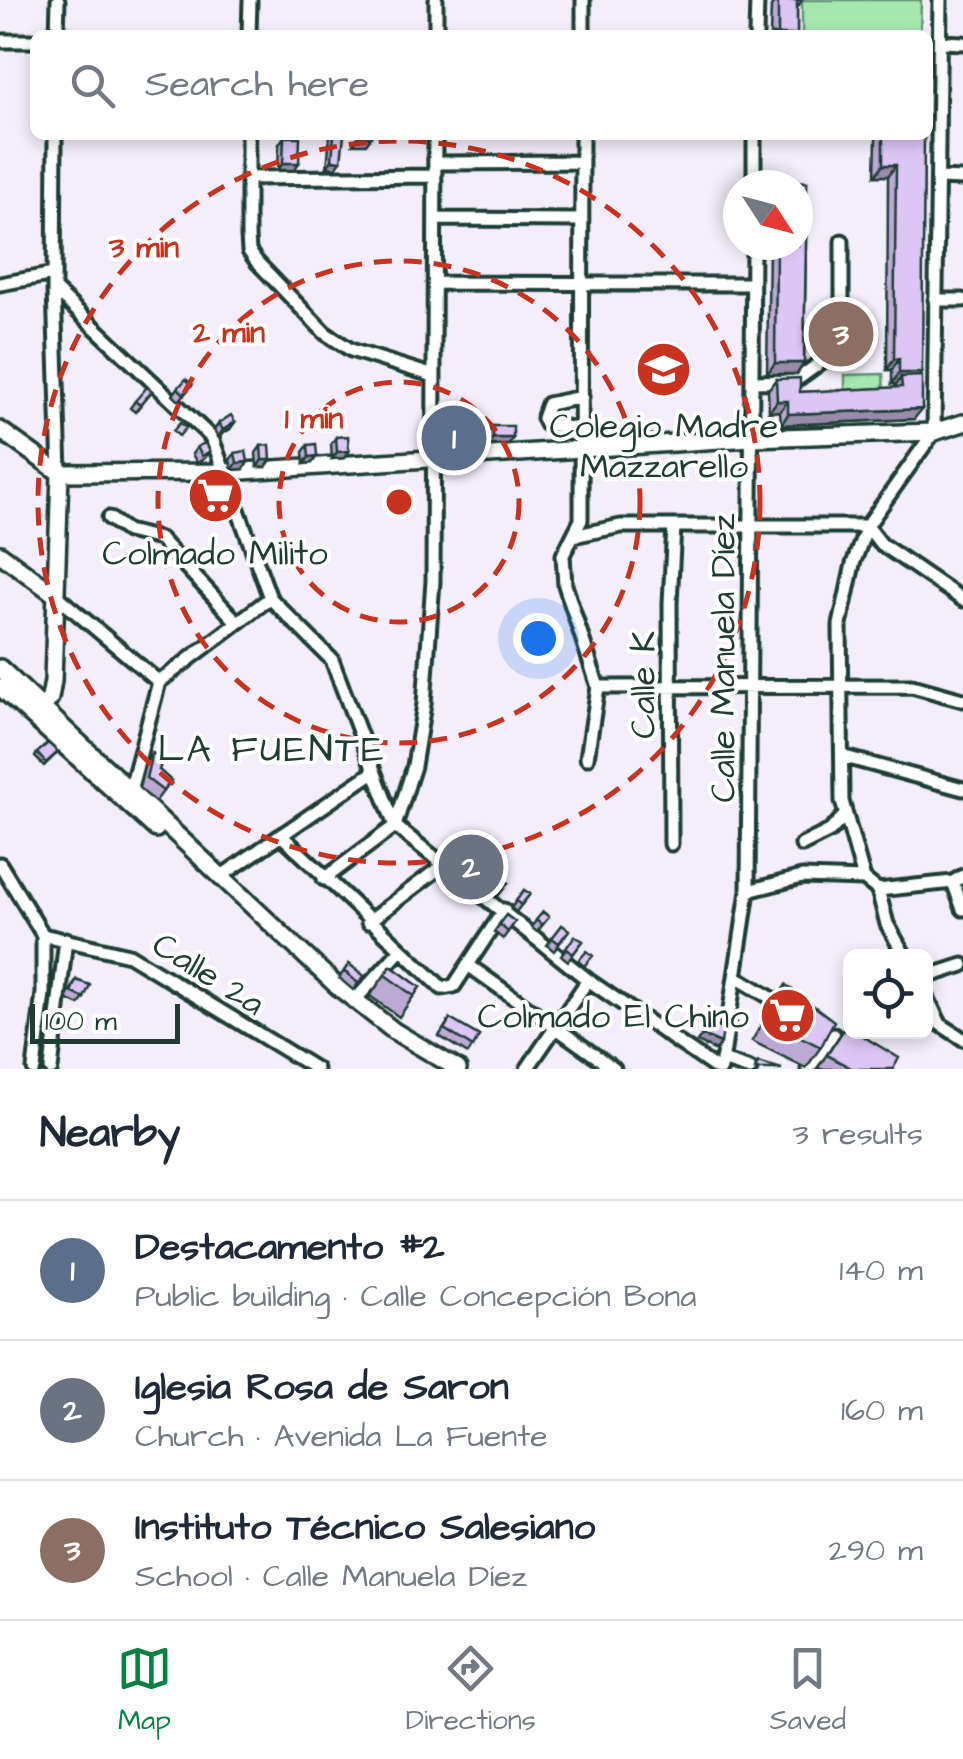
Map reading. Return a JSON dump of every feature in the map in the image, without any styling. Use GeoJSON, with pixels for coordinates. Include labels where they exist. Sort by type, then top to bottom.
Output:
{"type":"FeatureCollection","features":[{"type":"Feature","properties":{"kind":"main road"},"geometry":{"type":"LineString","coordinates":[[0,430],[60,474],[226,472],[751,438],[934,432],[963,423]]}},
{"type":"Feature","properties":{"kind":"main road"},"geometry":{"type":"LineString","coordinates":[[39,714],[50,698],[54,670],[53,593],[60,474]]}},
{"type":"Feature","properties":{"kind":"main road"},"geometry":{"type":"LineString","coordinates":[[0,554],[53,593]]}},
{"type":"Feature","properties":{"kind":"main road"},"geometry":{"type":"LineString","coordinates":[[0,668],[39,714],[356,1014],[440,1069]]}},
{"type":"Feature","properties":{"kind":"main road"},"geometry":{"type":"LineString","coordinates":[[0,687],[39,714],[130,791],[355,1000],[458,1069]]}},
{"type":"Feature","properties":{"kind":"street"},"geometry":{"type":"LineString","coordinates":[[57,30],[58,0]]}},
{"type":"Feature","properties":{"kind":"street"},"geometry":{"type":"LineString","coordinates":[[249,30],[250,0]]}},
{"type":"Feature","properties":{"kind":"street"},"geometry":{"type":"LineString","coordinates":[[436,0],[436,30]]}},
{"type":"Feature","properties":{"kind":"street"},"geometry":{"type":"LineString","coordinates":[[583,0],[583,30]]}},
{"type":"Feature","properties":{"kind":"street"},"geometry":{"type":"LineString","coordinates":[[756,0],[756,30]]}},
{"type":"Feature","properties":{"kind":"street"},"geometry":{"type":"LineString","coordinates":[[901,949],[887,924],[878,890],[864,879],[845,815],[840,625],[853,564],[867,526],[934,432],[940,0]]}},
{"type":"Feature","properties":{"kind":"street"},"geometry":{"type":"LineString","coordinates":[[0,40],[30,41]]}},
{"type":"Feature","properties":{"kind":"street"},"geometry":{"type":"LineString","coordinates":[[940,42],[963,43]]}},
{"type":"Feature","properties":{"kind":"street"},"geometry":{"type":"LineString","coordinates":[[56,140],[54,289],[60,474]]}},
{"type":"Feature","properties":{"kind":"street"},"geometry":{"type":"LineString","coordinates":[[248,140],[249,251],[257,262],[325,332],[351,350],[434,376]]}},
{"type":"Feature","properties":{"kind":"street"},"geometry":{"type":"LineString","coordinates":[[324,879],[395,826],[414,766],[424,704],[433,582],[435,140]]}},
{"type":"Feature","properties":{"kind":"street"},"geometry":{"type":"LineString","coordinates":[[582,140],[582,520],[563,555],[565,586],[598,687],[588,758]]}},
{"type":"Feature","properties":{"kind":"street"},"geometry":{"type":"LineString","coordinates":[[754,140],[754,170]]}},
{"type":"Feature","properties":{"kind":"street"},"geometry":{"type":"LineString","coordinates":[[248,178],[582,162]]}},
{"type":"Feature","properties":{"kind":"street"},"geometry":{"type":"LineString","coordinates":[[938,178],[963,179]]}},
{"type":"Feature","properties":{"kind":"street"},"geometry":{"type":"LineString","coordinates":[[434,219],[582,220]]}},
{"type":"Feature","properties":{"kind":"street"},"geometry":{"type":"LineString","coordinates":[[752,382],[795,381],[842,347],[842,241]]}},
{"type":"Feature","properties":{"kind":"street","name":"Calle Manuela Díez"},"geometry":{"type":"LineString","coordinates":[[720,1066],[748,890],[753,260]]}},
{"type":"Feature","properties":{"kind":"street"},"geometry":{"type":"LineString","coordinates":[[0,284],[54,274]]}},
{"type":"Feature","properties":{"kind":"street"},"geometry":{"type":"LineString","coordinates":[[434,284],[752,284]]}},
{"type":"Feature","properties":{"kind":"street"},"geometry":{"type":"LineString","coordinates":[[54,289],[212,438],[270,598],[332,660],[372,774],[395,826],[588,980],[720,1066],[750,1069]]}},
{"type":"Feature","properties":{"kind":"street"},"geometry":{"type":"LineString","coordinates":[[935,300],[963,300]]}},
{"type":"Feature","properties":{"kind":"street"},"geometry":{"type":"LineString","coordinates":[[582,397],[548,404],[543,418],[546,424],[582,430]]}},
{"type":"Feature","properties":{"kind":"street"},"geometry":{"type":"LineString","coordinates":[[110,518],[127,531],[160,539],[237,622]]}},
{"type":"Feature","properties":{"kind":"street"},"geometry":{"type":"LineString","coordinates":[[573,536],[622,526],[867,526]]}},
{"type":"Feature","properties":{"kind":"street","name":"Calle K"},"geometry":{"type":"LineString","coordinates":[[671,844],[674,526]]}},
{"type":"Feature","properties":{"kind":"street"},"geometry":{"type":"LineString","coordinates":[[867,526],[882,544],[963,600]]}},
{"type":"Feature","properties":{"kind":"street"},"geometry":{"type":"LineString","coordinates":[[53,593],[159,682]]}},
{"type":"Feature","properties":{"kind":"street"},"geometry":{"type":"LineString","coordinates":[[130,791],[159,682],[270,598]]}},
{"type":"Feature","properties":{"kind":"street"},"geometry":{"type":"LineString","coordinates":[[598,687],[912,686],[963,700]]}},
{"type":"Feature","properties":{"kind":"street"},"geometry":{"type":"LineString","coordinates":[[845,757],[963,790]]}},
{"type":"Feature","properties":{"kind":"street"},"geometry":{"type":"LineString","coordinates":[[220,876],[372,774]]}},
{"type":"Feature","properties":{"kind":"street"},"geometry":{"type":"LineString","coordinates":[[802,845],[830,831],[845,815]]}},
{"type":"Feature","properties":{"kind":"street"},"geometry":{"type":"LineString","coordinates":[[281,836],[399,952],[442,988],[454,986],[504,910]]}},
{"type":"Feature","properties":{"kind":"street"},"geometry":{"type":"LineString","coordinates":[[0,864],[43,934],[34,1069]]}},
{"type":"Feature","properties":{"kind":"street"},"geometry":{"type":"LineString","coordinates":[[368,922],[446,864]]}},
{"type":"Feature","properties":{"kind":"street"},"geometry":{"type":"LineString","coordinates":[[748,890],[802,877],[864,879]]}},
{"type":"Feature","properties":{"kind":"street"},"geometry":{"type":"LineString","coordinates":[[878,890],[958,879],[963,909]]}},
{"type":"Feature","properties":{"kind":"street","name":"Calle 2a"},"geometry":{"type":"LineString","coordinates":[[43,934],[129,955],[316,1069]]}},
{"type":"Feature","properties":{"kind":"street"},"geometry":{"type":"LineString","coordinates":[[51,1069],[66,939]]}},
{"type":"Feature","properties":{"kind":"street"},"geometry":{"type":"LineString","coordinates":[[355,1000],[399,952]]}},
{"type":"Feature","properties":{"kind":"street"},"geometry":{"type":"LineString","coordinates":[[468,965],[614,1069]]}},
{"type":"Feature","properties":{"kind":"street"},"geometry":{"type":"LineString","coordinates":[[933,975],[963,965]]}},
{"type":"Feature","properties":{"kind":"street"},"geometry":{"type":"LineString","coordinates":[[736,977],[802,1016]]}},
{"type":"Feature","properties":{"kind":"street"},"geometry":{"type":"LineString","coordinates":[[527,1069],[588,980]]}},
{"type":"Feature","properties":{"kind":"street"},"geometry":{"type":"LineString","coordinates":[[933,1010],[940,1024],[963,1040]]}},
{"type":"Feature","properties":{"kind":"street"},"geometry":{"type":"LineString","coordinates":[[808,1069],[839,1038],[818,1026]]}},
{"type":"Feature","properties":{"kind":"green space"},"geometry":{"type":"Polygon","coordinates":[[[802,0],[921,0],[920,30],[802,30],[802,0]]]}},
{"type":"Feature","properties":{"kind":"green space"},"geometry":{"type":"Polygon","coordinates":[[[883,374],[884,394],[845,396],[845,375],[883,374]]]}},
{"type":"Feature","properties":{"kind":"building"},"geometry":{"type":"Polygon","coordinates":[[[778,0],[797,0],[797,30],[778,30],[778,0]]]}},
{"type":"Feature","properties":{"kind":"building"},"geometry":{"type":"Polygon","coordinates":[[[284,140],[300,140],[299,163],[283,163],[284,140]]]}},
{"type":"Feature","properties":{"kind":"building"},"geometry":{"type":"Polygon","coordinates":[[[334,140],[343,140],[341,161],[332,160],[334,140]]]}},
{"type":"Feature","properties":{"kind":"building"},"geometry":{"type":"Polygon","coordinates":[[[883,140],[924,140],[922,373],[899,373],[899,359],[894,359],[896,165],[883,165],[883,140]]]}},
{"type":"Feature","properties":{"kind":"building"},"geometry":{"type":"Polygon","coordinates":[[[776,260],[806,260],[804,363],[775,363],[776,260]]]}},
{"type":"Feature","properties":{"kind":"building"},"geometry":{"type":"Polygon","coordinates":[[[922,376],[922,409],[788,414],[788,401],[777,401],[776,379],[800,378],[800,392],[902,387],[901,377],[922,376]]]}},
{"type":"Feature","properties":{"kind":"building"},"geometry":{"type":"Polygon","coordinates":[[[186,379],[192,385],[184,394],[178,388],[186,379]]]}},
{"type":"Feature","properties":{"kind":"building"},"geometry":{"type":"Polygon","coordinates":[[[147,387],[152,391],[140,405],[135,401],[147,387]]]}},
{"type":"Feature","properties":{"kind":"building"},"geometry":{"type":"Polygon","coordinates":[[[231,415],[235,422],[223,430],[219,423],[231,415]]]}},
{"type":"Feature","properties":{"kind":"building"},"geometry":{"type":"Polygon","coordinates":[[[448,422],[471,422],[471,435],[465,439],[447,436],[448,422]]]}},
{"type":"Feature","properties":{"kind":"building"},"geometry":{"type":"Polygon","coordinates":[[[180,423],[186,428],[179,436],[173,431],[180,423]]]}},
{"type":"Feature","properties":{"kind":"building"},"geometry":{"type":"Polygon","coordinates":[[[493,426],[513,426],[513,438],[493,438],[493,426]]]}},
{"type":"Feature","properties":{"kind":"building"},"geometry":{"type":"Polygon","coordinates":[[[348,436],[349,451],[337,452],[336,437],[348,436]]]}},
{"type":"Feature","properties":{"kind":"building"},"geometry":{"type":"Polygon","coordinates":[[[205,443],[210,451],[202,456],[197,447],[205,443]]]}},
{"type":"Feature","properties":{"kind":"building"},"geometry":{"type":"Polygon","coordinates":[[[316,444],[317,456],[309,457],[308,445],[316,444]]]}},
{"type":"Feature","properties":{"kind":"building"},"geometry":{"type":"Polygon","coordinates":[[[270,445],[271,460],[262,460],[261,446],[270,445]]]}},
{"type":"Feature","properties":{"kind":"building"},"geometry":{"type":"Polygon","coordinates":[[[246,451],[248,462],[237,463],[235,453],[246,451]]]}},
{"type":"Feature","properties":{"kind":"building"},"geometry":{"type":"Polygon","coordinates":[[[48,743],[58,752],[46,763],[37,753],[48,743]]]}},
{"type":"Feature","properties":{"kind":"building"},"geometry":{"type":"Polygon","coordinates":[[[152,753],[163,758],[159,770],[171,781],[163,791],[146,778],[152,753]]]}},
{"type":"Feature","properties":{"kind":"building"},"geometry":{"type":"Polygon","coordinates":[[[477,852],[491,863],[482,875],[468,863],[477,852]]]}},
{"type":"Feature","properties":{"kind":"building"},"geometry":{"type":"Polygon","coordinates":[[[496,873],[508,883],[501,892],[487,885],[496,873]]]}},
{"type":"Feature","properties":{"kind":"building"},"geometry":{"type":"Polygon","coordinates":[[[524,890],[530,894],[521,905],[516,901],[524,890]]]}},
{"type":"Feature","properties":{"kind":"building"},"geometry":{"type":"Polygon","coordinates":[[[543,912],[549,917],[542,925],[536,920],[543,912]]]}},
{"type":"Feature","properties":{"kind":"building"},"geometry":{"type":"Polygon","coordinates":[[[506,915],[515,922],[508,932],[499,924],[506,915]]]}},
{"type":"Feature","properties":{"kind":"building"},"geometry":{"type":"Polygon","coordinates":[[[562,925],[569,930],[559,943],[552,938],[562,925]]]}},
{"type":"Feature","properties":{"kind":"building"},"geometry":{"type":"Polygon","coordinates":[[[575,936],[583,941],[573,954],[566,948],[575,936]]]}},
{"type":"Feature","properties":{"kind":"building"},"geometry":{"type":"Polygon","coordinates":[[[587,951],[593,956],[584,966],[578,961],[587,951]]]}},
{"type":"Feature","properties":{"kind":"building"},"geometry":{"type":"Polygon","coordinates":[[[349,964],[364,976],[358,983],[344,971],[349,964]]]}},
{"type":"Feature","properties":{"kind":"building"},"geometry":{"type":"Polygon","coordinates":[[[391,966],[420,987],[414,996],[385,975],[391,966]]]}},
{"type":"Feature","properties":{"kind":"building"},"geometry":{"type":"Polygon","coordinates":[[[76,980],[90,985],[84,998],[71,992],[76,980]]]}},
{"type":"Feature","properties":{"kind":"building"},"geometry":{"type":"Polygon","coordinates":[[[786,985],[834,1021],[821,1047],[767,1020],[786,985]]]}},
{"type":"Feature","properties":{"kind":"building"},"geometry":{"type":"Polygon","coordinates":[[[450,1019],[479,1036],[473,1047],[444,1029],[450,1019]]]}},
{"type":"Feature","properties":{"kind":"building"},"geometry":{"type":"Polygon","coordinates":[[[708,1021],[723,1030],[721,1043],[702,1035],[708,1021]]]}},
{"type":"Feature","properties":{"kind":"building"},"geometry":{"type":"Polygon","coordinates":[[[843,1031],[843,1039],[868,1039],[899,1058],[893,1069],[853,1069],[827,1055],[843,1031]]]}},
{"type":"Feature","properties":{"kind":"building"},"geometry":{"type":"Polygon","coordinates":[[[758,1062],[782,1069],[755,1069],[758,1062]]]}},
{"type":"Feature","properties":{"kind":"place","name":"Instituto Técnico Salesiano"},"geometry":{"type":"Point","coordinates":[841,334]}},
{"type":"Feature","properties":{"kind":"place","name":"Colegio Madre Mazzarello"},"geometry":{"type":"Point","coordinates":[664,369]}},
{"type":"Feature","properties":{"kind":"place","name":"Destacamento #2"},"geometry":{"type":"Point","coordinates":[454,438]}},
{"type":"Feature","properties":{"kind":"place","name":"Colmado Milito"},"geometry":{"type":"Point","coordinates":[215,496]}},
{"type":"Feature","properties":{"kind":"place","name":"Iglesia Rosa de Saron"},"geometry":{"type":"Point","coordinates":[471,867]}},
{"type":"Feature","properties":{"kind":"place","name":"Colmado El Chino"},"geometry":{"type":"Point","coordinates":[788,1015]}},
{"type":"Feature","properties":{"kind":"district","name":"LA FUENTE"},"geometry":{"type":"Point","coordinates":[272,748]}}]}
